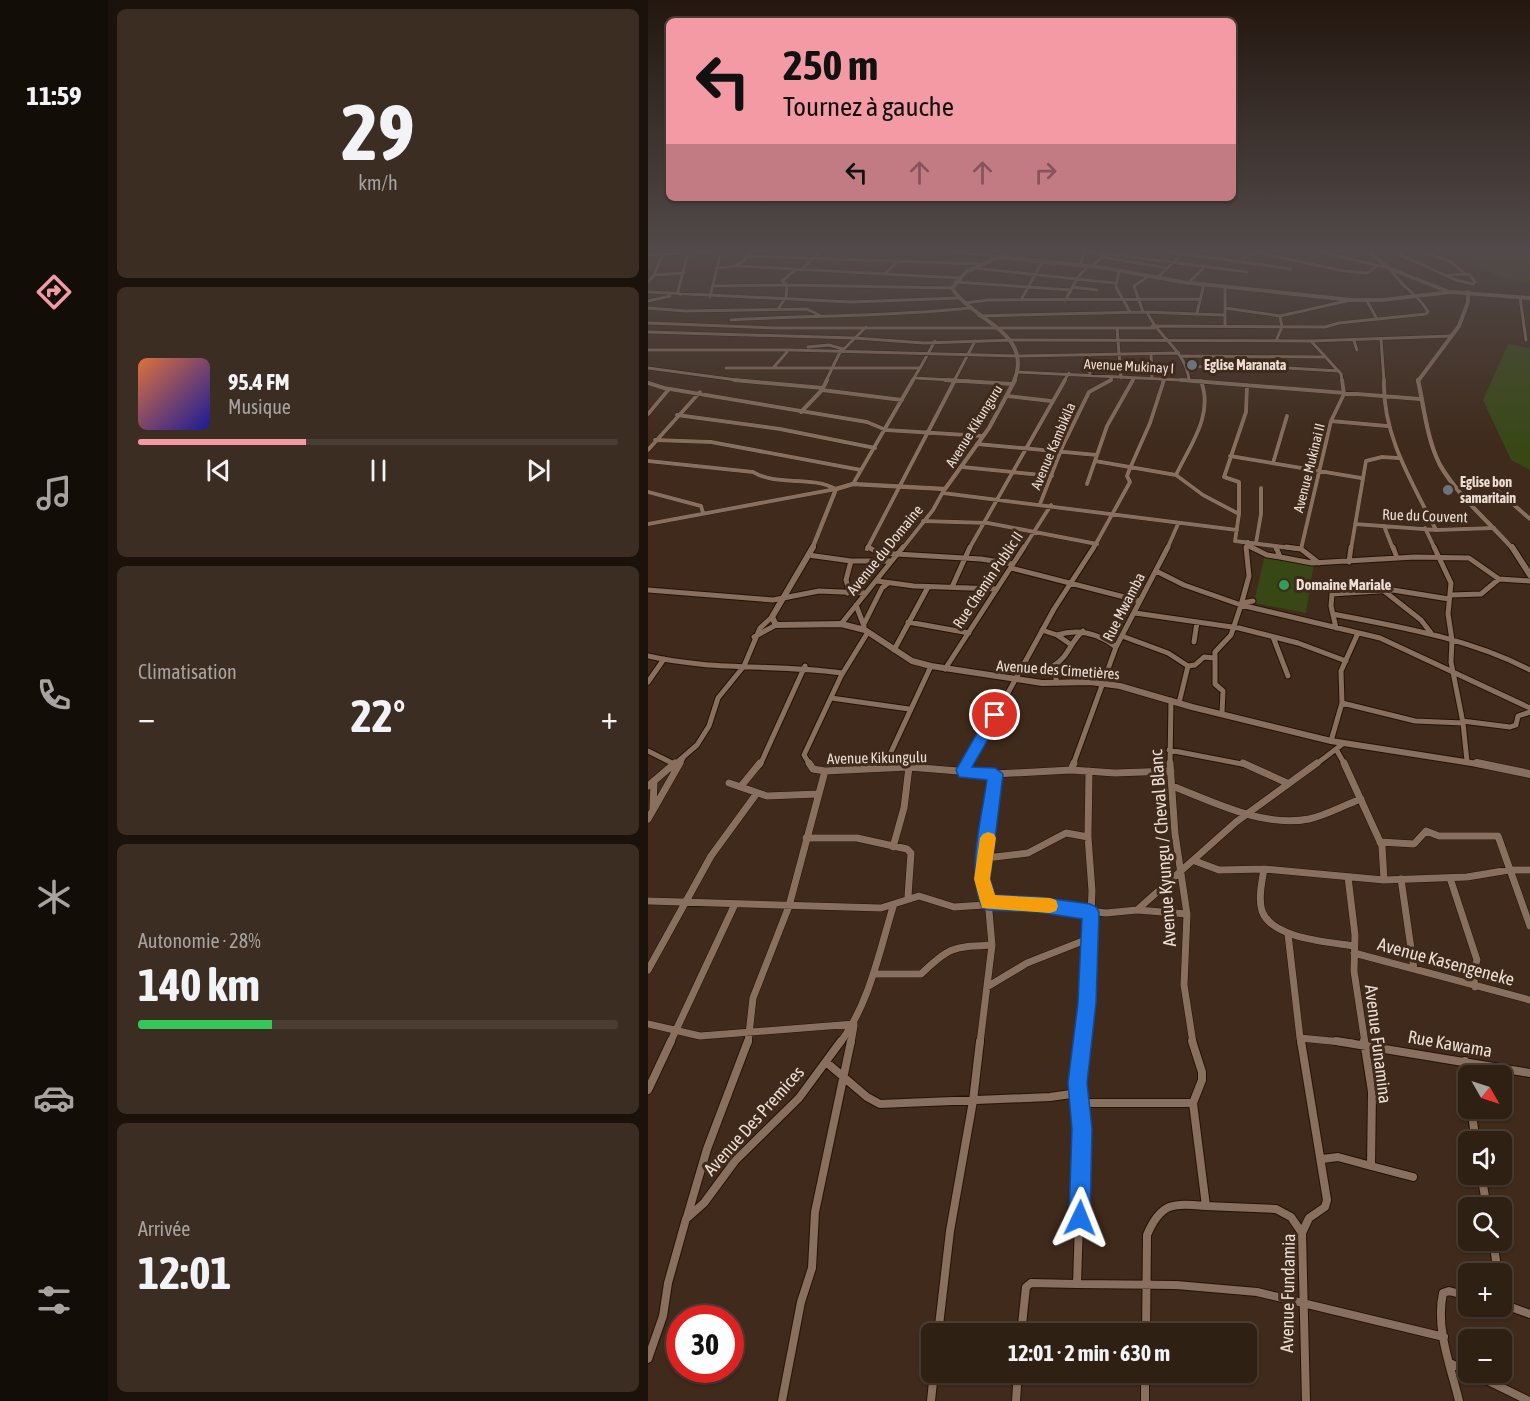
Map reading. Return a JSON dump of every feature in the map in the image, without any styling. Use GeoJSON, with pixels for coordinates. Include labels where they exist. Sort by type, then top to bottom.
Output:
{"type":"FeatureCollection","features":[{"type":"Feature","properties":{"kind":"street"},"geometry":{"type":"LineString","coordinates":[[731,320],[790,316]]}},
{"type":"Feature","properties":{"kind":"street"},"geometry":{"type":"LineString","coordinates":[[788,328],[796,316]]}},
{"type":"Feature","properties":{"kind":"street"},"geometry":{"type":"LineString","coordinates":[[869,316],[868,321],[871,327]]}},
{"type":"Feature","properties":{"kind":"street"},"geometry":{"type":"LineString","coordinates":[[981,316],[1010,340],[1018,356]]}},
{"type":"Feature","properties":{"kind":"street"},"geometry":{"type":"LineString","coordinates":[[1147,316],[1153,327],[1170,342],[1188,367],[1189,380]]}},
{"type":"Feature","properties":{"kind":"street"},"geometry":{"type":"LineString","coordinates":[[1224,316],[1225,326]]}},
{"type":"Feature","properties":{"kind":"street"},"geometry":{"type":"LineString","coordinates":[[1276,341],[1282,327],[1280,316]]}},
{"type":"Feature","properties":{"kind":"street"},"geometry":{"type":"LineString","coordinates":[[648,322],[788,328],[1331,327],[1339,323],[1418,316]]}},
{"type":"Feature","properties":{"kind":"street"},"geometry":{"type":"LineString","coordinates":[[1462,316],[1451,336],[1418,379],[1420,399],[1435,453],[1457,489],[1517,553],[1530,575]]}},
{"type":"Feature","properties":{"kind":"street"},"geometry":{"type":"LineString","coordinates":[[1522,316],[1526,340]]}},
{"type":"Feature","properties":{"kind":"street"},"geometry":{"type":"LineString","coordinates":[[730,327],[733,335]]}},
{"type":"Feature","properties":{"kind":"street"},"geometry":{"type":"LineString","coordinates":[[801,412],[822,389],[842,350],[866,327]]}},
{"type":"Feature","properties":{"kind":"street"},"geometry":{"type":"LineString","coordinates":[[1117,328],[1121,378]]}},
{"type":"Feature","properties":{"kind":"street"},"geometry":{"type":"LineString","coordinates":[[648,332],[935,341],[1118,342],[1354,341],[1451,336]]}},
{"type":"Feature","properties":{"kind":"street"},"geometry":{"type":"LineString","coordinates":[[773,368],[789,351],[794,336]]}},
{"type":"Feature","properties":{"kind":"street"},"geometry":{"type":"LineString","coordinates":[[1381,339],[1384,368],[1383,397],[1387,426],[1398,458],[1436,530]]}},
{"type":"Feature","properties":{"kind":"street"},"geometry":{"type":"LineString","coordinates":[[853,484],[935,341]]}},
{"type":"Feature","properties":{"kind":"street"},"geometry":{"type":"LineString","coordinates":[[975,341],[867,549],[879,553],[964,558],[1012,566],[1140,601]]}},
{"type":"Feature","properties":{"kind":"street"},"geometry":{"type":"LineString","coordinates":[[1311,341],[1344,379],[1344,394]]}},
{"type":"Feature","properties":{"kind":"street"},"geometry":{"type":"LineString","coordinates":[[1354,341],[1357,350]]}},
{"type":"Feature","properties":{"kind":"street"},"geometry":{"type":"LineString","coordinates":[[648,350],[842,350],[1018,356],[1151,354],[1324,357]]}},
{"type":"Feature","properties":{"kind":"street"},"geometry":{"type":"LineString","coordinates":[[1151,354],[1152,379]]}},
{"type":"Feature","properties":{"kind":"street"},"geometry":{"type":"LineString","coordinates":[[1089,355],[1090,375]]}},
{"type":"Feature","properties":{"kind":"street","name":"Avenue Kikunguru"},"geometry":{"type":"LineString","coordinates":[[836,489],[853,484],[900,485],[944,491],[1008,396],[1017,372],[1018,356]]}},
{"type":"Feature","properties":{"kind":"street"},"geometry":{"type":"LineString","coordinates":[[1188,367],[1251,366],[1339,371]]}},
{"type":"Feature","properties":{"kind":"street"},"geometry":{"type":"LineString","coordinates":[[648,368],[902,400]]}},
{"type":"Feature","properties":{"kind":"street"},"geometry":{"type":"LineString","coordinates":[[726,368],[920,368]]}},
{"type":"Feature","properties":{"kind":"street","name":"Avenue Mukinay I"},"geometry":{"type":"LineString","coordinates":[[1017,372],[1189,380],[1420,399]]}},
{"type":"Feature","properties":{"kind":"street"},"geometry":{"type":"LineString","coordinates":[[952,588],[964,558],[1051,401],[1069,373]]}},
{"type":"Feature","properties":{"kind":"street","name":"Avenue Kambikila"},"geometry":{"type":"LineString","coordinates":[[1040,504],[1061,451],[1089,392],[1110,383],[1112,377]]}},
{"type":"Feature","properties":{"kind":"street"},"geometry":{"type":"LineString","coordinates":[[915,378],[1013,384]]}},
{"type":"Feature","properties":{"kind":"street"},"geometry":{"type":"LineString","coordinates":[[1087,484],[1110,418],[1133,379]]}},
{"type":"Feature","properties":{"kind":"street"},"geometry":{"type":"LineString","coordinates":[[964,773],[964,764],[992,722],[1042,630],[1107,528],[1111,515],[1130,482],[1127,476],[1150,423],[1164,379]]}},
{"type":"Feature","properties":{"kind":"street"},"geometry":{"type":"LineString","coordinates":[[1176,475],[1202,419],[1207,390],[1202,381]]}},
{"type":"Feature","properties":{"kind":"street"},"geometry":{"type":"LineString","coordinates":[[648,383],[669,389],[700,392],[801,412],[867,422],[886,430],[982,436]]}},
{"type":"Feature","properties":{"kind":"street"},"geometry":{"type":"LineString","coordinates":[[1246,385],[1246,412],[1224,478],[1239,482],[1239,514],[1235,541],[1248,544],[1267,555],[1319,563],[1397,558],[1474,560],[1481,569],[1499,579],[1530,580]]}},
{"type":"Feature","properties":{"kind":"street"},"geometry":{"type":"LineString","coordinates":[[648,414],[669,389]]}},
{"type":"Feature","properties":{"kind":"street"},"geometry":{"type":"LineString","coordinates":[[648,450],[700,392]]}},
{"type":"Feature","properties":{"kind":"street","name":"Avenue Mukinai II"},"geometry":{"type":"LineString","coordinates":[[1301,549],[1331,421],[1344,394]]}},
{"type":"Feature","properties":{"kind":"street"},"geometry":{"type":"LineString","coordinates":[[1008,396],[1051,401]]}},
{"type":"Feature","properties":{"kind":"street"},"geometry":{"type":"LineString","coordinates":[[677,415],[780,429],[875,448]]}},
{"type":"Feature","properties":{"kind":"street"},"geometry":{"type":"LineString","coordinates":[[1273,463],[1287,416]]}},
{"type":"Feature","properties":{"kind":"street"},"geometry":{"type":"LineString","coordinates":[[1331,421],[1387,426]]}},
{"type":"Feature","properties":{"kind":"street"},"geometry":{"type":"LineString","coordinates":[[648,441],[711,442],[861,470]]}},
{"type":"Feature","properties":{"kind":"street"},"geometry":{"type":"LineString","coordinates":[[977,444],[1097,454]]}},
{"type":"Feature","properties":{"kind":"street"},"geometry":{"type":"LineString","coordinates":[[1230,456],[1361,478]]}},
{"type":"Feature","properties":{"kind":"street"},"geometry":{"type":"LineString","coordinates":[[1349,561],[1361,478],[1368,459],[1398,458]]}},
{"type":"Feature","properties":{"kind":"street"},"geometry":{"type":"LineString","coordinates":[[1095,460],[1176,475],[1203,495],[1239,514]]}},
{"type":"Feature","properties":{"kind":"street"},"geometry":{"type":"LineString","coordinates":[[648,461],[753,472],[765,479],[782,482],[825,483],[836,489]]}},
{"type":"Feature","properties":{"kind":"street"},"geometry":{"type":"LineString","coordinates":[[962,467],[1052,476]]}},
{"type":"Feature","properties":{"kind":"street"},"geometry":{"type":"LineString","coordinates":[[1457,489],[1490,484],[1508,478]]}},
{"type":"Feature","properties":{"kind":"street"},"geometry":{"type":"LineString","coordinates":[[1490,484],[1530,519]]}},
{"type":"Feature","properties":{"kind":"street"},"geometry":{"type":"LineString","coordinates":[[1256,543],[1262,506],[1261,488]]}},
{"type":"Feature","properties":{"kind":"street"},"geometry":{"type":"LineString","coordinates":[[648,524],[836,489]]}},
{"type":"Feature","properties":{"kind":"street"},"geometry":{"type":"LineString","coordinates":[[648,786],[697,745],[706,732],[718,698],[744,666],[754,637],[763,624],[772,617],[785,597],[818,538],[836,489]]}},
{"type":"Feature","properties":{"kind":"street"},"geometry":{"type":"LineString","coordinates":[[944,491],[1178,524],[1237,530]]}},
{"type":"Feature","properties":{"kind":"street","name":"Avenue du Domaine"},"geometry":{"type":"LineString","coordinates":[[841,624],[877,581],[944,491]]}},
{"type":"Feature","properties":{"kind":"street"},"geometry":{"type":"LineString","coordinates":[[648,492],[701,507],[704,510],[703,513]]}},
{"type":"Feature","properties":{"kind":"street","name":"Rue Chemin Public II"},"geometry":{"type":"LineString","coordinates":[[945,669],[1051,505]]}},
{"type":"Feature","properties":{"kind":"street"},"geometry":{"type":"LineString","coordinates":[[923,521],[984,524],[1036,531],[1097,544]]}},
{"type":"Feature","properties":{"kind":"street","name":"Rue Mwamba"},"geometry":{"type":"LineString","coordinates":[[1071,770],[1116,647],[1178,524]]}},
{"type":"Feature","properties":{"kind":"street","name":"Rue du Couvent"},"geometry":{"type":"LineString","coordinates":[[1355,524],[1436,530],[1494,528]]}},
{"type":"Feature","properties":{"kind":"street"},"geometry":{"type":"LineString","coordinates":[[1384,526],[1397,558]]}},
{"type":"Feature","properties":{"kind":"street"},"geometry":{"type":"LineString","coordinates":[[1425,528],[1451,583],[1448,614],[1452,640],[1452,672],[1463,722],[1467,761]]}},
{"type":"Feature","properties":{"kind":"street"},"geometry":{"type":"LineString","coordinates":[[1248,544],[1301,549],[1319,563]]}},
{"type":"Feature","properties":{"kind":"street"},"geometry":{"type":"LineString","coordinates":[[1222,713],[1223,691],[1215,684],[1215,658],[1217,648],[1228,640],[1248,580],[1250,556],[1248,544]]}},
{"type":"Feature","properties":{"kind":"street"},"geometry":{"type":"LineString","coordinates":[[1275,546],[1280,557]]}},
{"type":"Feature","properties":{"kind":"street"},"geometry":{"type":"LineString","coordinates":[[808,555],[851,561],[891,561]]}},
{"type":"Feature","properties":{"kind":"street"},"geometry":{"type":"LineString","coordinates":[[847,593],[849,590],[846,576],[851,561]]}},
{"type":"Feature","properties":{"kind":"street"},"geometry":{"type":"LineString","coordinates":[[1156,571],[1184,585],[1241,604],[1402,646],[1530,710]]}},
{"type":"Feature","properties":{"kind":"street"},"geometry":{"type":"LineString","coordinates":[[1336,628],[1332,594],[1384,591],[1450,597],[1481,594],[1499,579]]}},
{"type":"Feature","properties":{"kind":"street"},"geometry":{"type":"LineString","coordinates":[[877,581],[952,588],[997,589]]}},
{"type":"Feature","properties":{"kind":"street","name":"Avenue Kikungulu"},"geometry":{"type":"LineString","coordinates":[[888,583],[882,588],[862,640],[842,674],[812,743],[804,755],[813,769],[825,771],[909,767],[995,774],[1071,770],[1171,771]]}},
{"type":"Feature","properties":{"kind":"street"},"geometry":{"type":"LineString","coordinates":[[894,650],[927,586]]}},
{"type":"Feature","properties":{"kind":"street"},"geometry":{"type":"LineString","coordinates":[[648,590],[773,600],[819,591],[866,592]]}},
{"type":"Feature","properties":{"kind":"street"},"geometry":{"type":"LineString","coordinates":[[1384,591],[1395,602],[1418,616],[1431,633]]}},
{"type":"Feature","properties":{"kind":"street"},"geometry":{"type":"LineString","coordinates":[[847,593],[858,603],[866,628]]}},
{"type":"Feature","properties":{"kind":"street"},"geometry":{"type":"LineString","coordinates":[[773,600],[780,604]]}},
{"type":"Feature","properties":{"kind":"street"},"geometry":{"type":"LineString","coordinates":[[1241,604],[1253,602]]}},
{"type":"Feature","properties":{"kind":"street"},"geometry":{"type":"LineString","coordinates":[[1135,613],[1231,627],[1298,643],[1346,661]]}},
{"type":"Feature","properties":{"kind":"street"},"geometry":{"type":"LineString","coordinates":[[1333,614],[1431,633],[1503,656],[1530,670]]}},
{"type":"Feature","properties":{"kind":"street"},"geometry":{"type":"LineString","coordinates":[[754,637],[776,625],[772,617]]}},
{"type":"Feature","properties":{"kind":"street"},"geometry":{"type":"LineString","coordinates":[[908,622],[969,633]]}},
{"type":"Feature","properties":{"kind":"street"},"geometry":{"type":"LineString","coordinates":[[1194,642],[1197,622]]}},
{"type":"Feature","properties":{"kind":"street","name":"Avenue des Cimetières"},"geometry":{"type":"LineString","coordinates":[[776,625],[841,624],[866,628],[877,639],[894,650],[915,662],[931,666],[1014,680],[1102,683],[1331,741],[1467,761],[1530,774]]}},
{"type":"Feature","properties":{"kind":"street"},"geometry":{"type":"LineString","coordinates":[[1042,630],[1057,635],[1071,644]]}},
{"type":"Feature","properties":{"kind":"street"},"geometry":{"type":"LineString","coordinates":[[1057,635],[1073,630],[1083,631],[1104,638],[1116,647]]}},
{"type":"Feature","properties":{"kind":"street"},"geometry":{"type":"LineString","coordinates":[[1057,683],[1053,666],[1066,657],[1071,644],[1083,631]]}},
{"type":"Feature","properties":{"kind":"street"},"geometry":{"type":"LineString","coordinates":[[1331,741],[1342,703],[1339,678],[1358,633]]}},
{"type":"Feature","properties":{"kind":"street"},"geometry":{"type":"LineString","coordinates":[[1122,636],[1168,653],[1188,666],[1195,665],[1204,657],[1215,658]]}},
{"type":"Feature","properties":{"kind":"street"},"geometry":{"type":"LineString","coordinates":[[1273,637],[1288,676]]}},
{"type":"Feature","properties":{"kind":"street"},"geometry":{"type":"LineString","coordinates":[[862,640],[877,639]]}},
{"type":"Feature","properties":{"kind":"street"},"geometry":{"type":"LineString","coordinates":[[648,656],[698,664],[805,666],[842,674]]}},
{"type":"Feature","properties":{"kind":"street"},"geometry":{"type":"LineString","coordinates":[[648,682],[664,659]]}},
{"type":"Feature","properties":{"kind":"street"},"geometry":{"type":"LineString","coordinates":[[742,785],[759,766],[805,666]]}},
{"type":"Feature","properties":{"kind":"street"},"geometry":{"type":"LineString","coordinates":[[884,768],[909,709],[931,666]]}},
{"type":"Feature","properties":{"kind":"street"},"geometry":{"type":"LineString","coordinates":[[1179,703],[1188,666]]}},
{"type":"Feature","properties":{"kind":"street"},"geometry":{"type":"LineString","coordinates":[[831,698],[909,709]]}},
{"type":"Feature","properties":{"kind":"street","name":"Avenue Kyungu / Cheval Blanc"},"geometry":{"type":"LineString","coordinates":[[1171,700],[1169,750],[1180,873],[1187,914],[1185,986],[1187,1016],[1202,1072],[1192,1104],[1206,1206]]}},
{"type":"Feature","properties":{"kind":"street"},"geometry":{"type":"LineString","coordinates":[[1342,703],[1386,716],[1429,724],[1463,722],[1510,727],[1516,725],[1518,716],[1530,710]]}},
{"type":"Feature","properties":{"kind":"street"},"geometry":{"type":"LineString","coordinates":[[1137,910],[1250,812],[1344,743]]}},
{"type":"Feature","properties":{"kind":"street"},"geometry":{"type":"LineString","coordinates":[[1336,749],[1380,842],[1384,880]]}},
{"type":"Feature","properties":{"kind":"street"},"geometry":{"type":"LineString","coordinates":[[1169,750],[1243,761],[1264,769],[1287,783]]}},
{"type":"Feature","properties":{"kind":"street"},"geometry":{"type":"LineString","coordinates":[[648,751],[674,764]]}},
{"type":"Feature","properties":{"kind":"street"},"geometry":{"type":"LineString","coordinates":[[648,819],[684,757]]}},
{"type":"Feature","properties":{"kind":"street"},"geometry":{"type":"LineString","coordinates":[[893,847],[902,817],[909,767]]}},
{"type":"Feature","properties":{"kind":"street"},"geometry":{"type":"LineString","coordinates":[[686,1220],[697,1177],[736,1080],[751,1030],[753,998],[789,906],[825,771]]}},
{"type":"Feature","properties":{"kind":"street"},"geometry":{"type":"LineString","coordinates":[[1077,1284],[1081,1103],[1078,1093],[1087,1003],[1088,939],[1092,891],[1088,837],[1089,771]]}},
{"type":"Feature","properties":{"kind":"street"},"geometry":{"type":"LineString","coordinates":[[939,1323],[950,1231],[973,1101],[992,945],[988,903],[982,884],[995,774]]}},
{"type":"Feature","properties":{"kind":"street"},"geometry":{"type":"LineString","coordinates":[[653,811],[654,781]]}},
{"type":"Feature","properties":{"kind":"street"},"geometry":{"type":"LineString","coordinates":[[729,783],[773,796],[818,794]]}},
{"type":"Feature","properties":{"kind":"street"},"geometry":{"type":"LineString","coordinates":[[1172,786],[1231,809],[1273,818],[1309,819],[1361,799]]}},
{"type":"Feature","properties":{"kind":"street"},"geometry":{"type":"LineString","coordinates":[[648,970],[688,902],[719,841],[757,793]]}},
{"type":"Feature","properties":{"kind":"street"},"geometry":{"type":"LineString","coordinates":[[1380,842],[1414,844],[1421,833],[1426,831],[1439,836],[1495,835],[1501,840],[1509,870],[1530,926]]}},
{"type":"Feature","properties":{"kind":"street"},"geometry":{"type":"LineString","coordinates":[[986,858],[1006,858],[1046,847],[1066,833],[1088,837]]}},
{"type":"Feature","properties":{"kind":"street"},"geometry":{"type":"LineString","coordinates":[[806,838],[851,837],[907,849],[911,854],[908,896]]}},
{"type":"Feature","properties":{"kind":"street"},"geometry":{"type":"LineString","coordinates":[[1195,861],[1220,870],[1264,869],[1384,880],[1450,878],[1509,870],[1530,870]]}},
{"type":"Feature","properties":{"kind":"street"},"geometry":{"type":"LineString","coordinates":[[1264,869],[1261,902],[1264,915],[1288,934],[1299,1035]]}},
{"type":"Feature","properties":{"kind":"street","name":"Avenue Funamina"},"geometry":{"type":"LineString","coordinates":[[1348,877],[1352,895],[1354,971],[1372,1092],[1371,1166]]}},
{"type":"Feature","properties":{"kind":"street"},"geometry":{"type":"LineString","coordinates":[[1450,878],[1477,960],[1473,972],[1475,987]]}},
{"type":"Feature","properties":{"kind":"street"},"geometry":{"type":"LineString","coordinates":[[1401,879],[1411,935],[1414,969]]}},
{"type":"Feature","properties":{"kind":"street"},"geometry":{"type":"LineString","coordinates":[[648,901],[893,907],[908,896],[933,897],[949,907],[988,903],[1038,904],[1090,912],[1137,910],[1187,914]]}},
{"type":"Feature","properties":{"kind":"street"},"geometry":{"type":"LineString","coordinates":[[648,1090],[735,904]]}},
{"type":"Feature","properties":{"kind":"street","name":"Avenue Des Premices"},"geometry":{"type":"LineString","coordinates":[[648,1359],[663,1316],[668,1283],[686,1220],[704,1203],[735,1161],[793,1106],[854,1024],[873,974],[893,907]]}},
{"type":"Feature","properties":{"kind":"street","name":"Avenue Kasengeneke"},"geometry":{"type":"LineString","coordinates":[[1288,934],[1354,949],[1475,987],[1530,1000]]}},
{"type":"Feature","properties":{"kind":"street"},"geometry":{"type":"LineString","coordinates":[[987,987],[1027,963],[1088,939]]}},
{"type":"Feature","properties":{"kind":"street"},"geometry":{"type":"LineString","coordinates":[[873,974],[921,974],[945,952],[956,947],[992,945]]}},
{"type":"Feature","properties":{"kind":"street"},"geometry":{"type":"LineString","coordinates":[[648,1024],[700,1036],[751,1030],[854,1024],[815,1212],[812,1268],[801,1302],[782,1401]]}},
{"type":"Feature","properties":{"kind":"street","name":"Rue Kawama"},"geometry":{"type":"LineString","coordinates":[[1299,1035],[1530,1072]]}},
{"type":"Feature","properties":{"kind":"street","name":"Avenue Fundamia"},"geometry":{"type":"LineString","coordinates":[[1299,1035],[1323,1159],[1327,1200],[1325,1207],[1309,1218],[1302,1233],[1306,1401]]}},
{"type":"Feature","properties":{"kind":"street"},"geometry":{"type":"LineString","coordinates":[[1465,1061],[1466,1065]]}},
{"type":"Feature","properties":{"kind":"street"},"geometry":{"type":"LineString","coordinates":[[826,1062],[843,1078],[880,1104],[973,1101],[1078,1093]]}},
{"type":"Feature","properties":{"kind":"street"},"geometry":{"type":"LineString","coordinates":[[1081,1103],[1192,1104]]}},
{"type":"Feature","properties":{"kind":"street"},"geometry":{"type":"LineString","coordinates":[[1323,1159],[1338,1157],[1413,1177]]}},
{"type":"Feature","properties":{"kind":"street"},"geometry":{"type":"LineString","coordinates":[[1146,1323],[1147,1235],[1157,1213],[1172,1203],[1276,1209],[1291,1217],[1302,1233]]}},
{"type":"Feature","properties":{"kind":"street"},"geometry":{"type":"LineString","coordinates":[[1022,1323],[1023,1294],[1031,1283],[1147,1287],[1176,1285],[1257,1292],[1444,1337]]}},
{"type":"Feature","properties":{"kind":"street"},"geometry":{"type":"LineString","coordinates":[[1458,1293],[1449,1291],[1443,1293],[1440,1300],[1444,1337],[1459,1401]]}},
{"type":"Feature","properties":{"kind":"street"},"geometry":{"type":"LineString","coordinates":[[1512,1308],[1530,1314]]}},
{"type":"Feature","properties":{"kind":"street"},"geometry":{"type":"LineString","coordinates":[[1450,1363],[1458,1367]]}},
{"type":"Feature","properties":{"kind":"street"},"geometry":{"type":"LineString","coordinates":[[931,1401],[933,1383]]}},
{"type":"Feature","properties":{"kind":"street"},"geometry":{"type":"LineString","coordinates":[[1016,1401],[1017,1383]]}},
{"type":"Feature","properties":{"kind":"street"},"geometry":{"type":"LineString","coordinates":[[1145,1383],[1145,1401]]}},
{"type":"Feature","properties":{"kind":"street"},"geometry":{"type":"LineString","coordinates":[[1492,1383],[1529,1401]]}},
{"type":"Feature","properties":{"kind":"green space"},"geometry":{"type":"Polygon","coordinates":[[[1508,344],[1530,348],[1530,470],[1511,460],[1483,400],[1508,344]]]}},
{"type":"Feature","properties":{"kind":"green space","name":"Domaine Mariale"},"geometry":{"type":"Polygon","coordinates":[[[1265,554],[1314,563],[1306,613],[1254,603],[1265,554]]]}},
{"type":"Feature","properties":{"kind":"slow traffic"},"geometry":{"type":"LineString","coordinates":[[988,838],[982,884],[988,903],[1050,906]]}},
{"type":"Feature","properties":{"kind":"place","name":"Eglise Maranata"},"geometry":{"type":"Point","coordinates":[1192,365]}},
{"type":"Feature","properties":{"kind":"place","name":"Eglise bon samaritain"},"geometry":{"type":"Point","coordinates":[1448,490]}},
{"type":"Feature","properties":{"kind":"place","name":"Domaine Mariale"},"geometry":{"type":"Point","coordinates":[1284,585]}},
{"type":"Feature","properties":{"kind":"route"},"geometry":{"type":"LineString","coordinates":[[995,715],[963,767],[964,773],[995,774],[982,879],[988,903],[1038,904],[1090,912],[1087,1003],[1077,1083],[1081,1103],[1082,1129],[1080,1218]]}}]}
